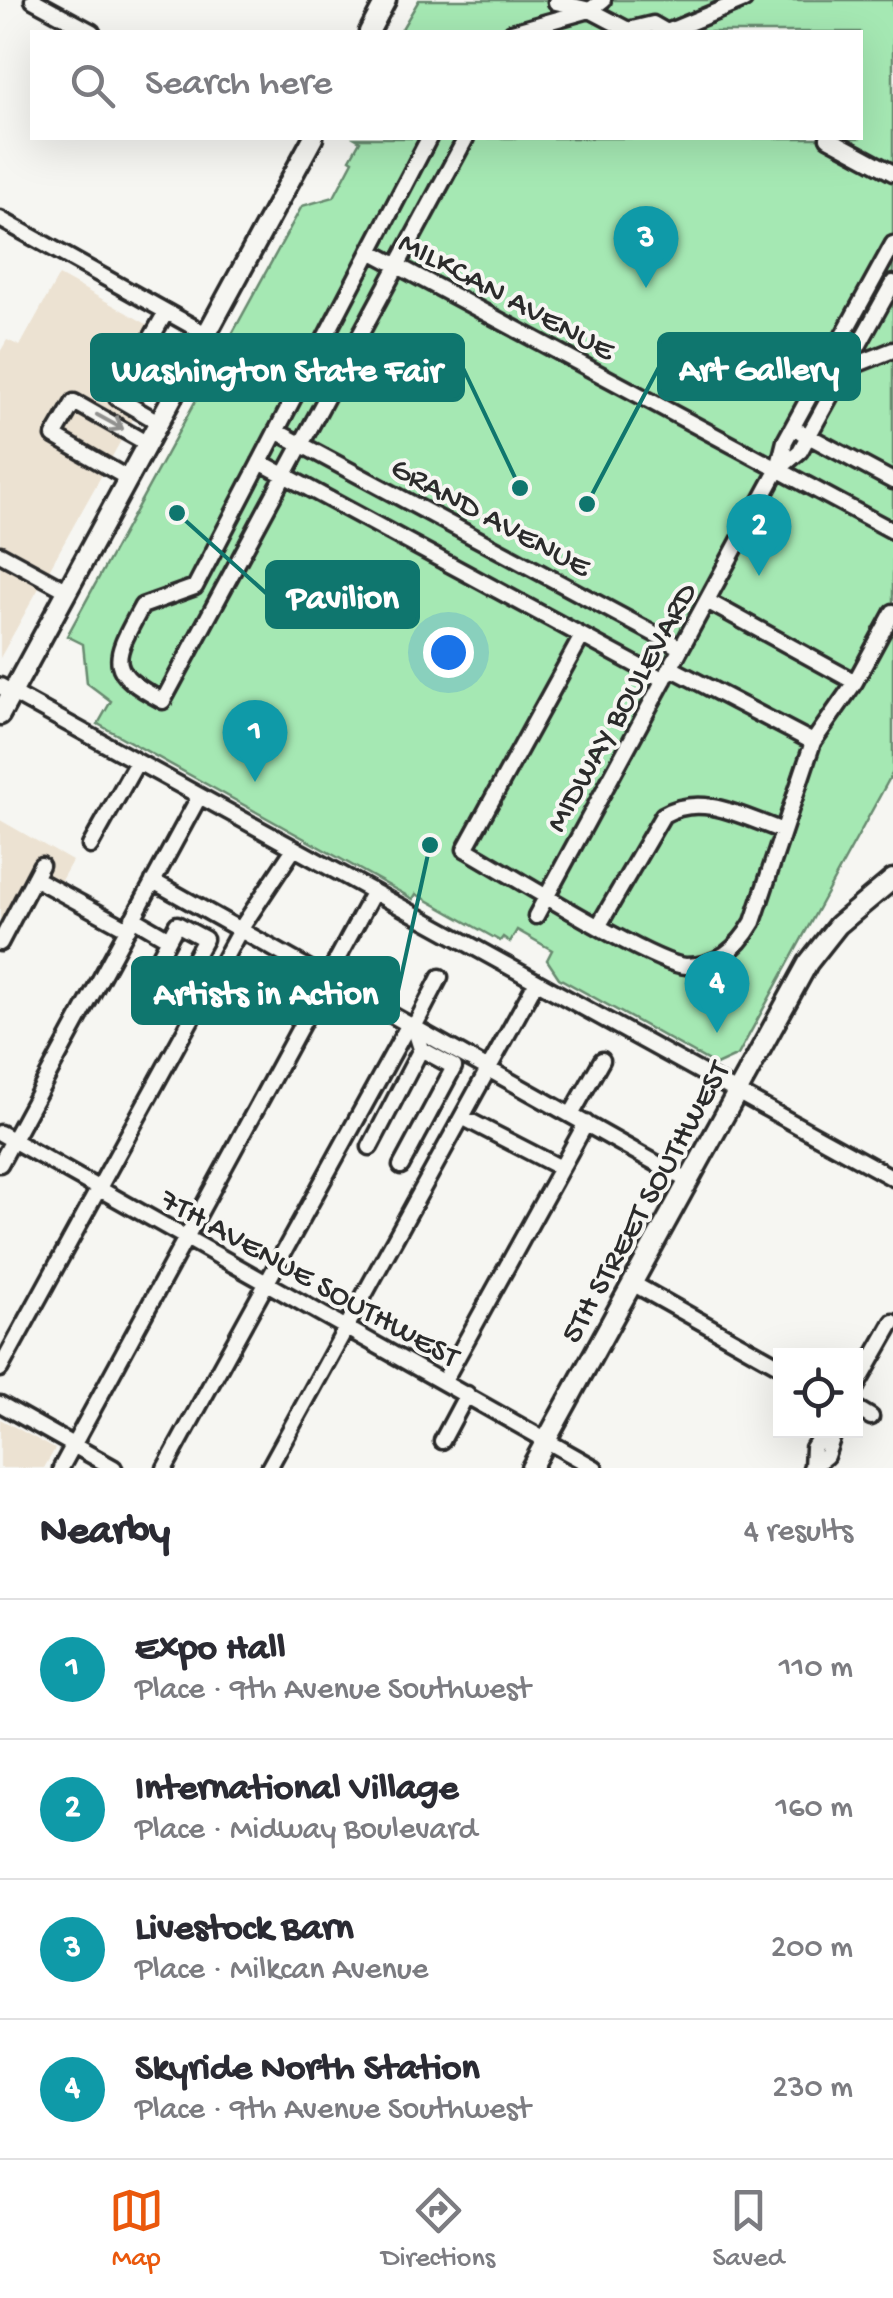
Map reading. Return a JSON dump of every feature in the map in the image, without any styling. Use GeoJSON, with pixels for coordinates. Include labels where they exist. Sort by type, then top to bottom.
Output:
{"type":"FeatureCollection","features":[{"type":"Feature","properties":{"kind":"main road"},"geometry":{"type":"LineString","coordinates":[[370,30],[386,0]]}},
{"type":"Feature","properties":{"kind":"main road"},"geometry":{"type":"LineString","coordinates":[[0,715],[6,689],[68,591],[312,140]]}},
{"type":"Feature","properties":{"kind":"main road","name":"5TH STREET SOUTHWEST"},"geometry":{"type":"LineString","coordinates":[[531,1468],[808,964],[838,925],[893,878]]}},
{"type":"Feature","properties":{"kind":"street"},"geometry":{"type":"LineString","coordinates":[[33,0],[88,30]]}},
{"type":"Feature","properties":{"kind":"street"},"geometry":{"type":"LineString","coordinates":[[519,30],[590,10],[603,0]]}},
{"type":"Feature","properties":{"kind":"street"},"geometry":{"type":"LineString","coordinates":[[673,30],[744,0]]}},
{"type":"Feature","properties":{"kind":"street"},"geometry":{"type":"LineString","coordinates":[[556,2],[590,10],[628,30]]}},
{"type":"Feature","properties":{"kind":"street"},"geometry":{"type":"LineString","coordinates":[[633,30],[653,24],[664,30]]}},
{"type":"Feature","properties":{"kind":"street"},"geometry":{"type":"LineString","coordinates":[[428,140],[195,588],[142,606],[119,650],[119,667],[128,682],[163,701],[465,140]]}},
{"type":"Feature","properties":{"kind":"street"},"geometry":{"type":"LineString","coordinates":[[832,140],[893,173]]}},
{"type":"Feature","properties":{"kind":"street"},"geometry":{"type":"LineString","coordinates":[[0,219],[208,335]]}},
{"type":"Feature","properties":{"kind":"street","name":"MIDWAY BOULEVARD"},"geometry":{"type":"LineString","coordinates":[[536,916],[778,469],[792,428],[893,244]]}},
{"type":"Feature","properties":{"kind":"street","name":"MILKCAN AVENUE"},"geometry":{"type":"LineString","coordinates":[[370,251],[893,532]]}},
{"type":"Feature","properties":{"kind":"street","name":"MIDWAY BOULEVARD"},"geometry":{"type":"LineString","coordinates":[[778,469],[800,451],[893,283]]}},
{"type":"Feature","properties":{"kind":"street"},"geometry":{"type":"LineString","coordinates":[[160,423],[117,398],[166,312]]}},
{"type":"Feature","properties":{"kind":"street"},"geometry":{"type":"LineString","coordinates":[[845,370],[893,350]]}},
{"type":"Feature","properties":{"kind":"street"},"geometry":{"type":"LineString","coordinates":[[129,478],[54,436],[74,402],[148,444]]}},
{"type":"Feature","properties":{"kind":"street"},"geometry":{"type":"LineString","coordinates":[[792,428],[893,481]]}},
{"type":"Feature","properties":{"kind":"street","name":"GRAND AVENUE"},"geometry":{"type":"LineString","coordinates":[[276,430],[681,648]]}},
{"type":"Feature","properties":{"kind":"street","name":"GRAND AVENUE"},"geometry":{"type":"LineString","coordinates":[[260,462],[582,636],[813,742]]}},
{"type":"Feature","properties":{"kind":"street"},"geometry":{"type":"LineString","coordinates":[[0,554],[68,591]]}},
{"type":"Feature","properties":{"kind":"street"},"geometry":{"type":"LineString","coordinates":[[707,601],[855,682]]}},
{"type":"Feature","properties":{"kind":"street"},"geometry":{"type":"LineString","coordinates":[[582,636],[465,849],[671,963],[704,964],[725,956],[742,941],[754,922],[813,742],[855,682],[893,612]]}},
{"type":"Feature","properties":{"kind":"street"},"geometry":{"type":"LineString","coordinates":[[6,689],[893,1178]]}},
{"type":"Feature","properties":{"kind":"street"},"geometry":{"type":"LineString","coordinates":[[90,846],[137,762]]}},
{"type":"Feature","properties":{"kind":"street"},"geometry":{"type":"LineString","coordinates":[[0,1164],[6,1137],[199,797]]}},
{"type":"Feature","properties":{"kind":"street"},"geometry":{"type":"LineString","coordinates":[[600,924],[662,815],[676,808],[706,804],[783,831]]}},
{"type":"Feature","properties":{"kind":"street"},"geometry":{"type":"LineString","coordinates":[[0,1369],[240,930],[294,850]]}},
{"type":"Feature","properties":{"kind":"street"},"geometry":{"type":"LineString","coordinates":[[0,943],[38,872],[130,924],[169,939]]}},
{"type":"Feature","properties":{"kind":"street"},"geometry":{"type":"LineString","coordinates":[[153,881],[688,1181]]}},
{"type":"Feature","properties":{"kind":"street"},"geometry":{"type":"LineString","coordinates":[[61,1468],[373,894]]}},
{"type":"Feature","properties":{"kind":"street"},"geometry":{"type":"LineString","coordinates":[[155,965],[177,924],[206,939],[182,981]]}},
{"type":"Feature","properties":{"kind":"street"},"geometry":{"type":"LineString","coordinates":[[165,1468],[440,976]]}},
{"type":"Feature","properties":{"kind":"street"},"geometry":{"type":"LineString","coordinates":[[268,1468],[536,984]]}},
{"type":"Feature","properties":{"kind":"street"},"geometry":{"type":"LineString","coordinates":[[401,1166],[454,1067],[421,1049],[412,1026]]}},
{"type":"Feature","properties":{"kind":"street"},"geometry":{"type":"LineString","coordinates":[[370,1147],[421,1049]]}},
{"type":"Feature","properties":{"kind":"street"},"geometry":{"type":"LineString","coordinates":[[571,1115],[602,1060]]}},
{"type":"Feature","properties":{"kind":"street"},"geometry":{"type":"LineString","coordinates":[[462,1117],[561,1168]]}},
{"type":"Feature","properties":{"kind":"street"},"geometry":{"type":"LineString","coordinates":[[444,1381],[586,1123]]}},
{"type":"Feature","properties":{"kind":"street","name":"7TH AVENUE SOUTHWEST"},"geometry":{"type":"LineString","coordinates":[[6,1137],[595,1468]]}},
{"type":"Feature","properties":{"kind":"street"},"geometry":{"type":"LineString","coordinates":[[632,1283],[773,1362]]}},
{"type":"Feature","properties":{"kind":"street"},"geometry":{"type":"LineString","coordinates":[[863,1375],[893,1322]]}},
{"type":"Feature","properties":{"kind":"street"},"geometry":{"type":"LineString","coordinates":[[442,1440],[467,1394]]}},
{"type":"Feature","properties":{"kind":"street"},"geometry":{"type":"LineString","coordinates":[[0,1404],[114,1468]]}},
{"type":"Feature","properties":{"kind":"street"},"geometry":{"type":"LineString","coordinates":[[863,1412],[871,1417]]}},
{"type":"Feature","properties":{"kind":"street"},"geometry":{"type":"LineString","coordinates":[[812,1467],[813,1448],[819,1438]]}},
{"type":"Feature","properties":{"kind":"street"},"geometry":{"type":"LineString","coordinates":[[812,1467],[826,1456],[832,1438]]}},
{"type":"Feature","properties":{"kind":"shaded area"},"geometry":{"type":"Polygon","coordinates":[[[59,275],[170,337],[173,347],[0,658],[0,352],[7,340],[20,346],[59,275]]]}},
{"type":"Feature","properties":{"kind":"shaded area"},"geometry":{"type":"Polygon","coordinates":[[[0,820],[72,861],[59,884],[36,871],[0,940],[0,820]]]}},
{"type":"Feature","properties":{"kind":"shaded area"},"geometry":{"type":"Polygon","coordinates":[[[0,1419],[55,1449],[44,1468],[0,1468],[0,1419]]]}},
{"type":"Feature","properties":{"kind":"green space"},"geometry":{"type":"Polygon","coordinates":[[[419,0],[893,0],[893,772],[738,1055],[716,1065],[559,978],[547,960],[552,950],[517,930],[510,942],[503,937],[500,941],[416,894],[413,899],[98,724],[111,701],[87,683],[83,644],[67,636],[302,206],[334,197],[353,161],[350,159],[358,140],[863,140],[863,30],[401,30],[419,0]]]}},
{"type":"Feature","properties":{"kind":"place","name":"Livestock Barn"},"geometry":{"type":"Point","coordinates":[646,288]}},
{"type":"Feature","properties":{"kind":"place","name":"Washington State Fair"},"geometry":{"type":"Point","coordinates":[520,488]}},
{"type":"Feature","properties":{"kind":"place","name":"Art Gallery"},"geometry":{"type":"Point","coordinates":[587,504]}},
{"type":"Feature","properties":{"kind":"place","name":"Pavilion"},"geometry":{"type":"Point","coordinates":[177,513]}},
{"type":"Feature","properties":{"kind":"place","name":"International Village"},"geometry":{"type":"Point","coordinates":[759,576]}},
{"type":"Feature","properties":{"kind":"place","name":"Expo Hall"},"geometry":{"type":"Point","coordinates":[255,782]}},
{"type":"Feature","properties":{"kind":"place","name":"Artists in Action"},"geometry":{"type":"Point","coordinates":[430,845]}},
{"type":"Feature","properties":{"kind":"place","name":"Skyride North Station"},"geometry":{"type":"Point","coordinates":[717,1033]}}]}
